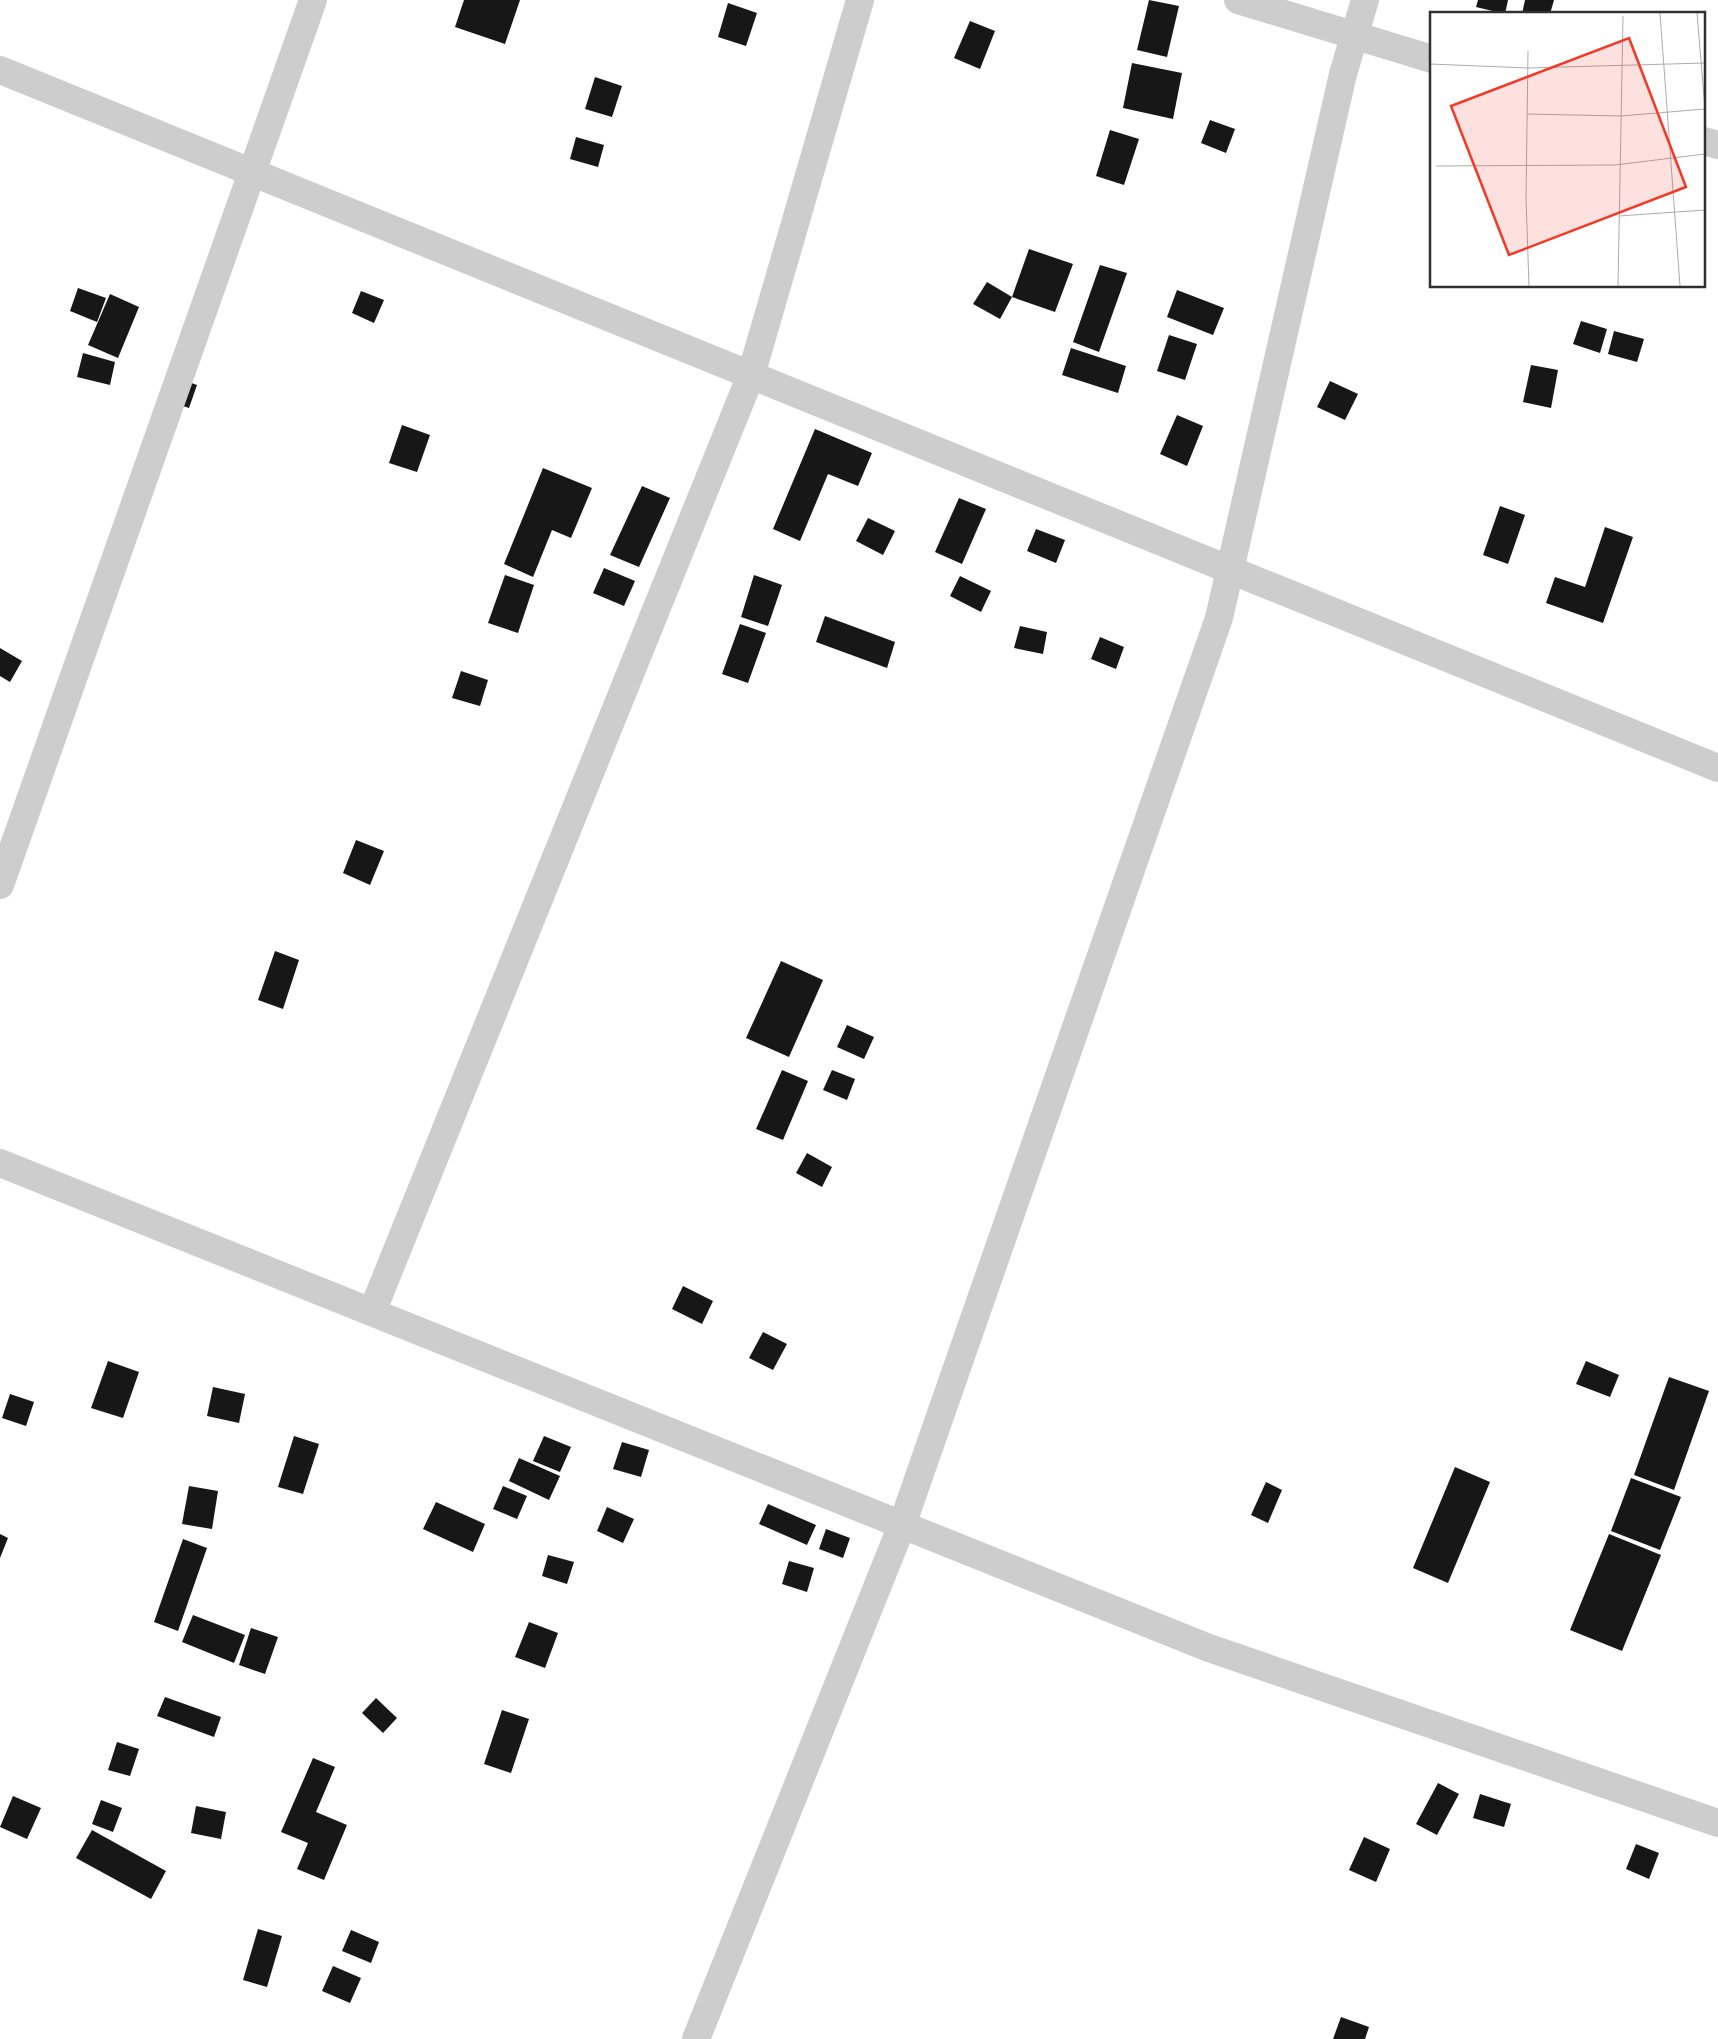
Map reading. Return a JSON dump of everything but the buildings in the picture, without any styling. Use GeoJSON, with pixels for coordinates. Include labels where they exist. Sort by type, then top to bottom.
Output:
{"type":"FeatureCollection","features":[{"type":"Feature","properties":{"kind":"street"},"geometry":{"type":"LineString","coordinates":[[0,886],[313,0]]}},
{"type":"Feature","properties":{"kind":"street"},"geometry":{"type":"LineString","coordinates":[[372,1312],[751,375],[860,0]]}},
{"type":"Feature","properties":{"kind":"street"},"geometry":{"type":"LineString","coordinates":[[1238,0],[1430,58]]}},
{"type":"Feature","properties":{"kind":"street"},"geometry":{"type":"LineString","coordinates":[[696,2039],[902,1524],[1219,618],[1341,84],[1365,0]]}},
{"type":"Feature","properties":{"kind":"street"},"geometry":{"type":"LineString","coordinates":[[0,70],[1718,768]]}},
{"type":"Feature","properties":{"kind":"street"},"geometry":{"type":"LineString","coordinates":[[0,1163],[1209,1648],[1718,1823]]}}]}
